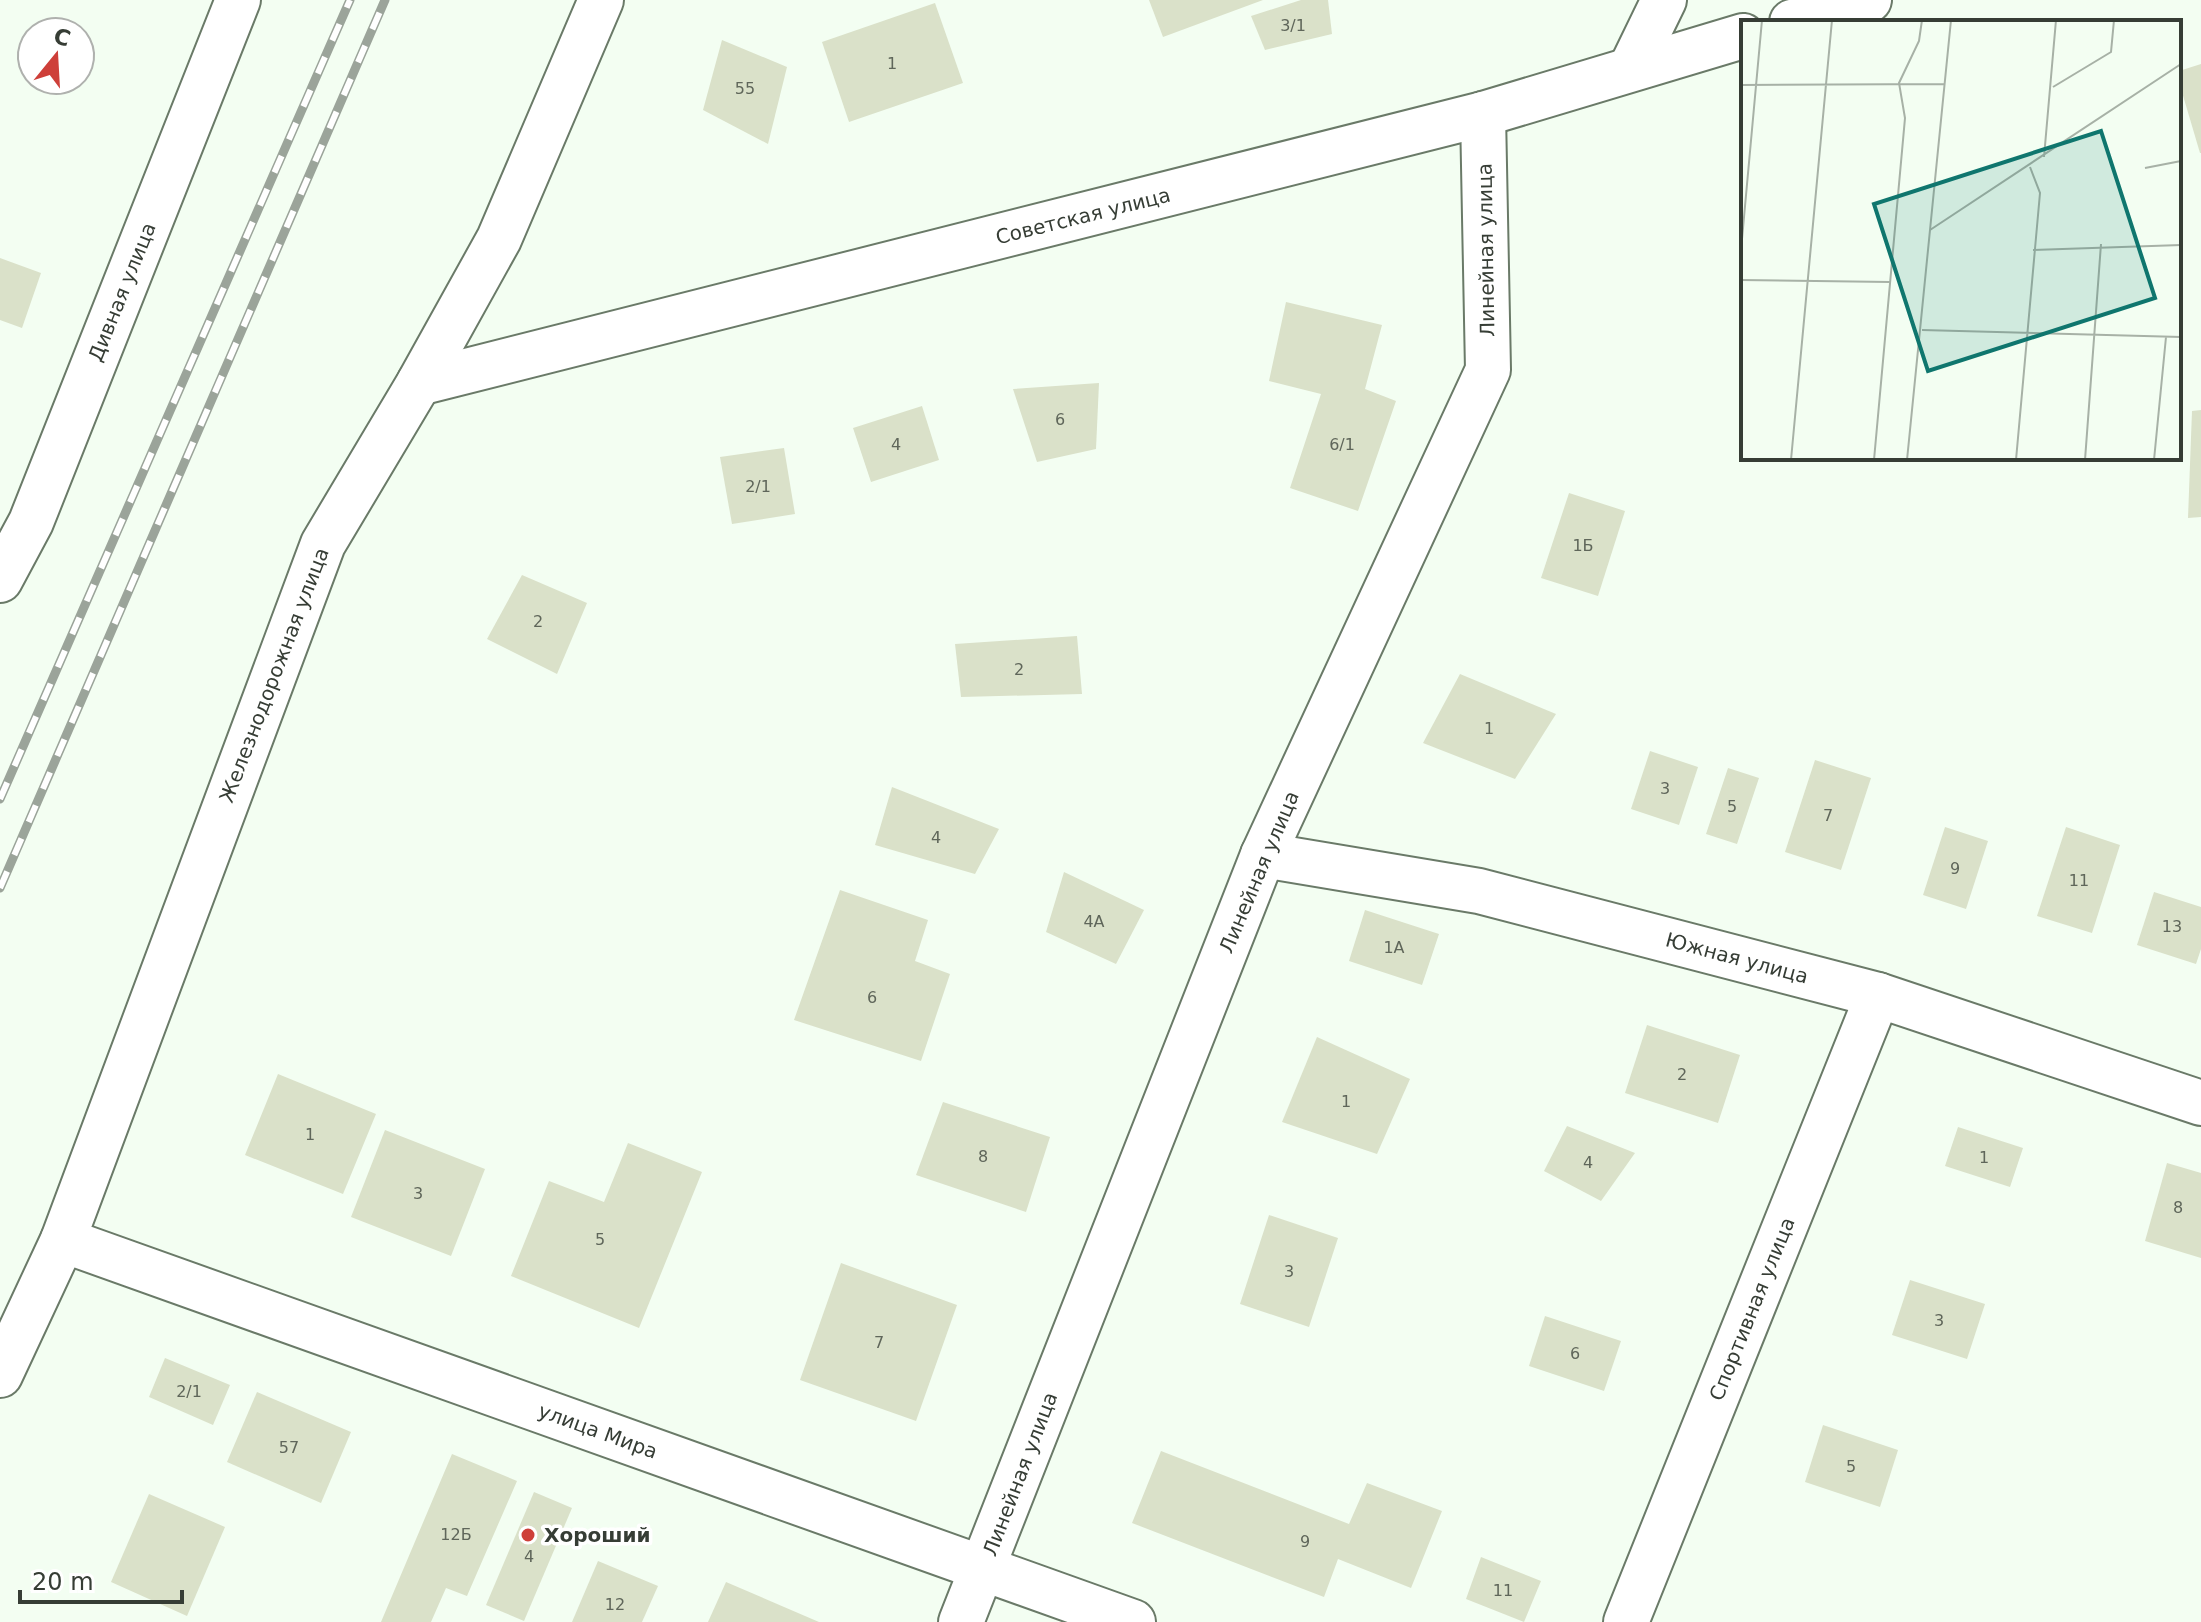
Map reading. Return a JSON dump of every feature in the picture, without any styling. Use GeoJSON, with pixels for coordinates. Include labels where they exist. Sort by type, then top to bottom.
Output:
{"type":"FeatureCollection","features":[{"type":"Feature","properties":{"kind":"street","name":"Дивная улица"},"geometry":{"type":"LineString","coordinates":[[0,580],[31,522],[238,0]]}},
{"type":"Feature","properties":{"kind":"street","name":"Железнодорожная улица"},"geometry":{"type":"LineString","coordinates":[[0,1375],[63,1240],[323,544],[419,383],[499,239],[601,0]]}},
{"type":"Feature","properties":{"kind":"street"},"geometry":{"type":"LineString","coordinates":[[1631,68],[1664,0]]}},
{"type":"Feature","properties":{"kind":"street"},"geometry":{"type":"LineString","coordinates":[[1799,20],[1869,0]]}},
{"type":"Feature","properties":{"kind":"street","name":"Советская улица"},"geometry":{"type":"LineString","coordinates":[[419,383],[1483,114],[1741,37]]}},
{"type":"Feature","properties":{"kind":"street","name":"Линейная улица"},"geometry":{"type":"LineString","coordinates":[[961,1622],[1263,855],[1488,370],[1483,114]]}},
{"type":"Feature","properties":{"kind":"street","name":"Южная улица"},"geometry":{"type":"LineString","coordinates":[[1263,855],[1479,891],[1878,995],[2201,1103]]}},
{"type":"Feature","properties":{"kind":"street","name":"Спортивная улица"},"geometry":{"type":"LineString","coordinates":[[1626,1622],[1878,995]]}},
{"type":"Feature","properties":{"kind":"street","name":"улица Мира"},"geometry":{"type":"LineString","coordinates":[[63,1240],[1133,1622]]}},
{"type":"Feature","properties":{"kind":"building"},"geometry":{"type":"Polygon","coordinates":[[[1149,0],[1263,0],[1163,37],[1149,0]]]}},
{"type":"Feature","properties":{"kind":"building"},"geometry":{"type":"Polygon","coordinates":[[[1301,0],[1328,0],[1332,34],[1265,50],[1251,16],[1301,0]]]}},
{"type":"Feature","properties":{"kind":"building"},"geometry":{"type":"Polygon","coordinates":[[[935,3],[963,83],[849,122],[822,42],[935,3]]]}},
{"type":"Feature","properties":{"kind":"building"},"geometry":{"type":"Polygon","coordinates":[[[722,40],[787,67],[768,144],[703,110],[722,40]]]}},
{"type":"Feature","properties":{"kind":"building"},"geometry":{"type":"Polygon","coordinates":[[[2201,64],[2201,153],[2181,89],[2181,70],[2201,64]]]}},
{"type":"Feature","properties":{"kind":"building"},"geometry":{"type":"Polygon","coordinates":[[[0,258],[41,273],[22,328],[0,320],[0,258]]]}},
{"type":"Feature","properties":{"kind":"building"},"geometry":{"type":"Polygon","coordinates":[[[1286,302],[1382,325],[1365,389],[1396,401],[1358,511],[1290,488],[1321,394],[1269,381],[1286,302]]]}},
{"type":"Feature","properties":{"kind":"building"},"geometry":{"type":"Polygon","coordinates":[[[1099,383],[1096,449],[1037,462],[1013,389],[1099,383]]]}},
{"type":"Feature","properties":{"kind":"building"},"geometry":{"type":"Polygon","coordinates":[[[922,406],[939,460],[871,482],[853,428],[922,406]]]}},
{"type":"Feature","properties":{"kind":"building"},"geometry":{"type":"Polygon","coordinates":[[[2201,410],[2201,517],[2188,518],[2192,411],[2201,410]]]}},
{"type":"Feature","properties":{"kind":"building"},"geometry":{"type":"Polygon","coordinates":[[[784,448],[795,514],[732,524],[720,457],[784,448]]]}},
{"type":"Feature","properties":{"kind":"building"},"geometry":{"type":"Polygon","coordinates":[[[1569,493],[1625,511],[1598,596],[1541,578],[1569,493]]]}},
{"type":"Feature","properties":{"kind":"building"},"geometry":{"type":"Polygon","coordinates":[[[522,575],[587,603],[557,674],[487,639],[522,575]]]}},
{"type":"Feature","properties":{"kind":"building"},"geometry":{"type":"Polygon","coordinates":[[[1077,636],[1082,694],[961,697],[955,644],[1077,636]]]}},
{"type":"Feature","properties":{"kind":"building"},"geometry":{"type":"Polygon","coordinates":[[[1460,674],[1556,714],[1515,779],[1423,743],[1460,674]]]}},
{"type":"Feature","properties":{"kind":"building"},"geometry":{"type":"Polygon","coordinates":[[[1650,751],[1698,767],[1679,825],[1631,809],[1650,751]]]}},
{"type":"Feature","properties":{"kind":"building"},"geometry":{"type":"Polygon","coordinates":[[[1815,760],[1871,778],[1841,870],[1785,852],[1815,760]]]}},
{"type":"Feature","properties":{"kind":"building"},"geometry":{"type":"Polygon","coordinates":[[[1728,768],[1759,778],[1737,844],[1706,834],[1728,768]]]}},
{"type":"Feature","properties":{"kind":"building"},"geometry":{"type":"Polygon","coordinates":[[[892,787],[999,829],[975,874],[875,845],[892,787]]]}},
{"type":"Feature","properties":{"kind":"building"},"geometry":{"type":"Polygon","coordinates":[[[1945,827],[1988,841],[1966,909],[1923,895],[1945,827]]]}},
{"type":"Feature","properties":{"kind":"building"},"geometry":{"type":"Polygon","coordinates":[[[2066,827],[2120,845],[2092,933],[2037,916],[2066,827]]]}},
{"type":"Feature","properties":{"kind":"building"},"geometry":{"type":"Polygon","coordinates":[[[1064,872],[1144,910],[1116,964],[1046,932],[1064,872]]]}},
{"type":"Feature","properties":{"kind":"building"},"geometry":{"type":"Polygon","coordinates":[[[840,890],[928,920],[915,961],[950,974],[921,1061],[794,1020],[840,890]]]}},
{"type":"Feature","properties":{"kind":"building"},"geometry":{"type":"Polygon","coordinates":[[[2154,892],[2201,907],[2201,949],[2196,964],[2137,945],[2154,892]]]}},
{"type":"Feature","properties":{"kind":"building"},"geometry":{"type":"Polygon","coordinates":[[[1365,910],[1439,934],[1422,985],[1349,961],[1365,910]]]}},
{"type":"Feature","properties":{"kind":"building"},"geometry":{"type":"Polygon","coordinates":[[[1647,1025],[1740,1055],[1718,1123],[1625,1093],[1647,1025]]]}},
{"type":"Feature","properties":{"kind":"building"},"geometry":{"type":"Polygon","coordinates":[[[1317,1037],[1410,1079],[1377,1154],[1282,1122],[1317,1037]]]}},
{"type":"Feature","properties":{"kind":"building"},"geometry":{"type":"Polygon","coordinates":[[[278,1074],[376,1114],[343,1194],[245,1155],[278,1074]]]}},
{"type":"Feature","properties":{"kind":"building"},"geometry":{"type":"Polygon","coordinates":[[[943,1102],[1050,1137],[1026,1212],[916,1175],[943,1102]]]}},
{"type":"Feature","properties":{"kind":"building"},"geometry":{"type":"Polygon","coordinates":[[[1567,1126],[1635,1153],[1601,1201],[1544,1171],[1567,1126]]]}},
{"type":"Feature","properties":{"kind":"building"},"geometry":{"type":"Polygon","coordinates":[[[1958,1127],[2023,1148],[2010,1187],[1945,1166],[1958,1127]]]}},
{"type":"Feature","properties":{"kind":"building"},"geometry":{"type":"Polygon","coordinates":[[[385,1130],[485,1169],[451,1256],[351,1217],[385,1130]]]}},
{"type":"Feature","properties":{"kind":"building"},"geometry":{"type":"Polygon","coordinates":[[[628,1143],[702,1172],[639,1328],[511,1276],[549,1181],[604,1202],[628,1143]]]}},
{"type":"Feature","properties":{"kind":"building"},"geometry":{"type":"Polygon","coordinates":[[[2167,1163],[2201,1173],[2201,1258],[2145,1241],[2167,1163]]]}},
{"type":"Feature","properties":{"kind":"building"},"geometry":{"type":"Polygon","coordinates":[[[1269,1215],[1338,1238],[1309,1327],[1240,1304],[1269,1215]]]}},
{"type":"Feature","properties":{"kind":"building"},"geometry":{"type":"Polygon","coordinates":[[[841,1263],[957,1305],[916,1421],[800,1380],[841,1263]]]}},
{"type":"Feature","properties":{"kind":"building"},"geometry":{"type":"Polygon","coordinates":[[[1910,1280],[1985,1304],[1967,1359],[1892,1335],[1910,1280]]]}},
{"type":"Feature","properties":{"kind":"building"},"geometry":{"type":"Polygon","coordinates":[[[1545,1316],[1621,1341],[1604,1391],[1529,1366],[1545,1316]]]}},
{"type":"Feature","properties":{"kind":"building"},"geometry":{"type":"Polygon","coordinates":[[[165,1358],[230,1385],[213,1425],[149,1397],[165,1358]]]}},
{"type":"Feature","properties":{"kind":"building"},"geometry":{"type":"Polygon","coordinates":[[[257,1392],[351,1432],[321,1503],[227,1462],[257,1392]]]}},
{"type":"Feature","properties":{"kind":"building"},"geometry":{"type":"Polygon","coordinates":[[[1823,1425],[1898,1450],[1880,1507],[1805,1482],[1823,1425]]]}},
{"type":"Feature","properties":{"kind":"building"},"geometry":{"type":"Polygon","coordinates":[[[1161,1451],[1349,1524],[1367,1483],[1442,1511],[1411,1588],[1338,1559],[1324,1597],[1132,1523],[1161,1451]]]}},
{"type":"Feature","properties":{"kind":"building"},"geometry":{"type":"Polygon","coordinates":[[[452,1454],[517,1481],[467,1596],[446,1588],[431,1622],[381,1622],[452,1454]]]}},
{"type":"Feature","properties":{"kind":"building"},"geometry":{"type":"Polygon","coordinates":[[[534,1492],[572,1508],[524,1621],[486,1605],[534,1492]]]}},
{"type":"Feature","properties":{"kind":"building"},"geometry":{"type":"Polygon","coordinates":[[[149,1494],[225,1527],[187,1616],[111,1582],[149,1494]]]}},
{"type":"Feature","properties":{"kind":"building"},"geometry":{"type":"Polygon","coordinates":[[[1481,1557],[1541,1581],[1524,1622],[1466,1599],[1481,1557]]]}},
{"type":"Feature","properties":{"kind":"building"},"geometry":{"type":"Polygon","coordinates":[[[598,1561],[658,1586],[642,1622],[572,1622],[598,1561]]]}},
{"type":"Feature","properties":{"kind":"building"},"geometry":{"type":"Polygon","coordinates":[[[726,1582],[819,1622],[708,1622],[726,1582]]]}},
{"type":"Feature","properties":{"kind":"railway"},"geometry":{"type":"LineString","coordinates":[[0,799],[350,0]]}},
{"type":"Feature","properties":{"kind":"railway"},"geometry":{"type":"LineString","coordinates":[[0,888],[385,0]]}},
{"type":"Feature","properties":{"kind":"place","name":"Хороший"},"geometry":{"type":"Point","coordinates":[528,1535]}}]}
